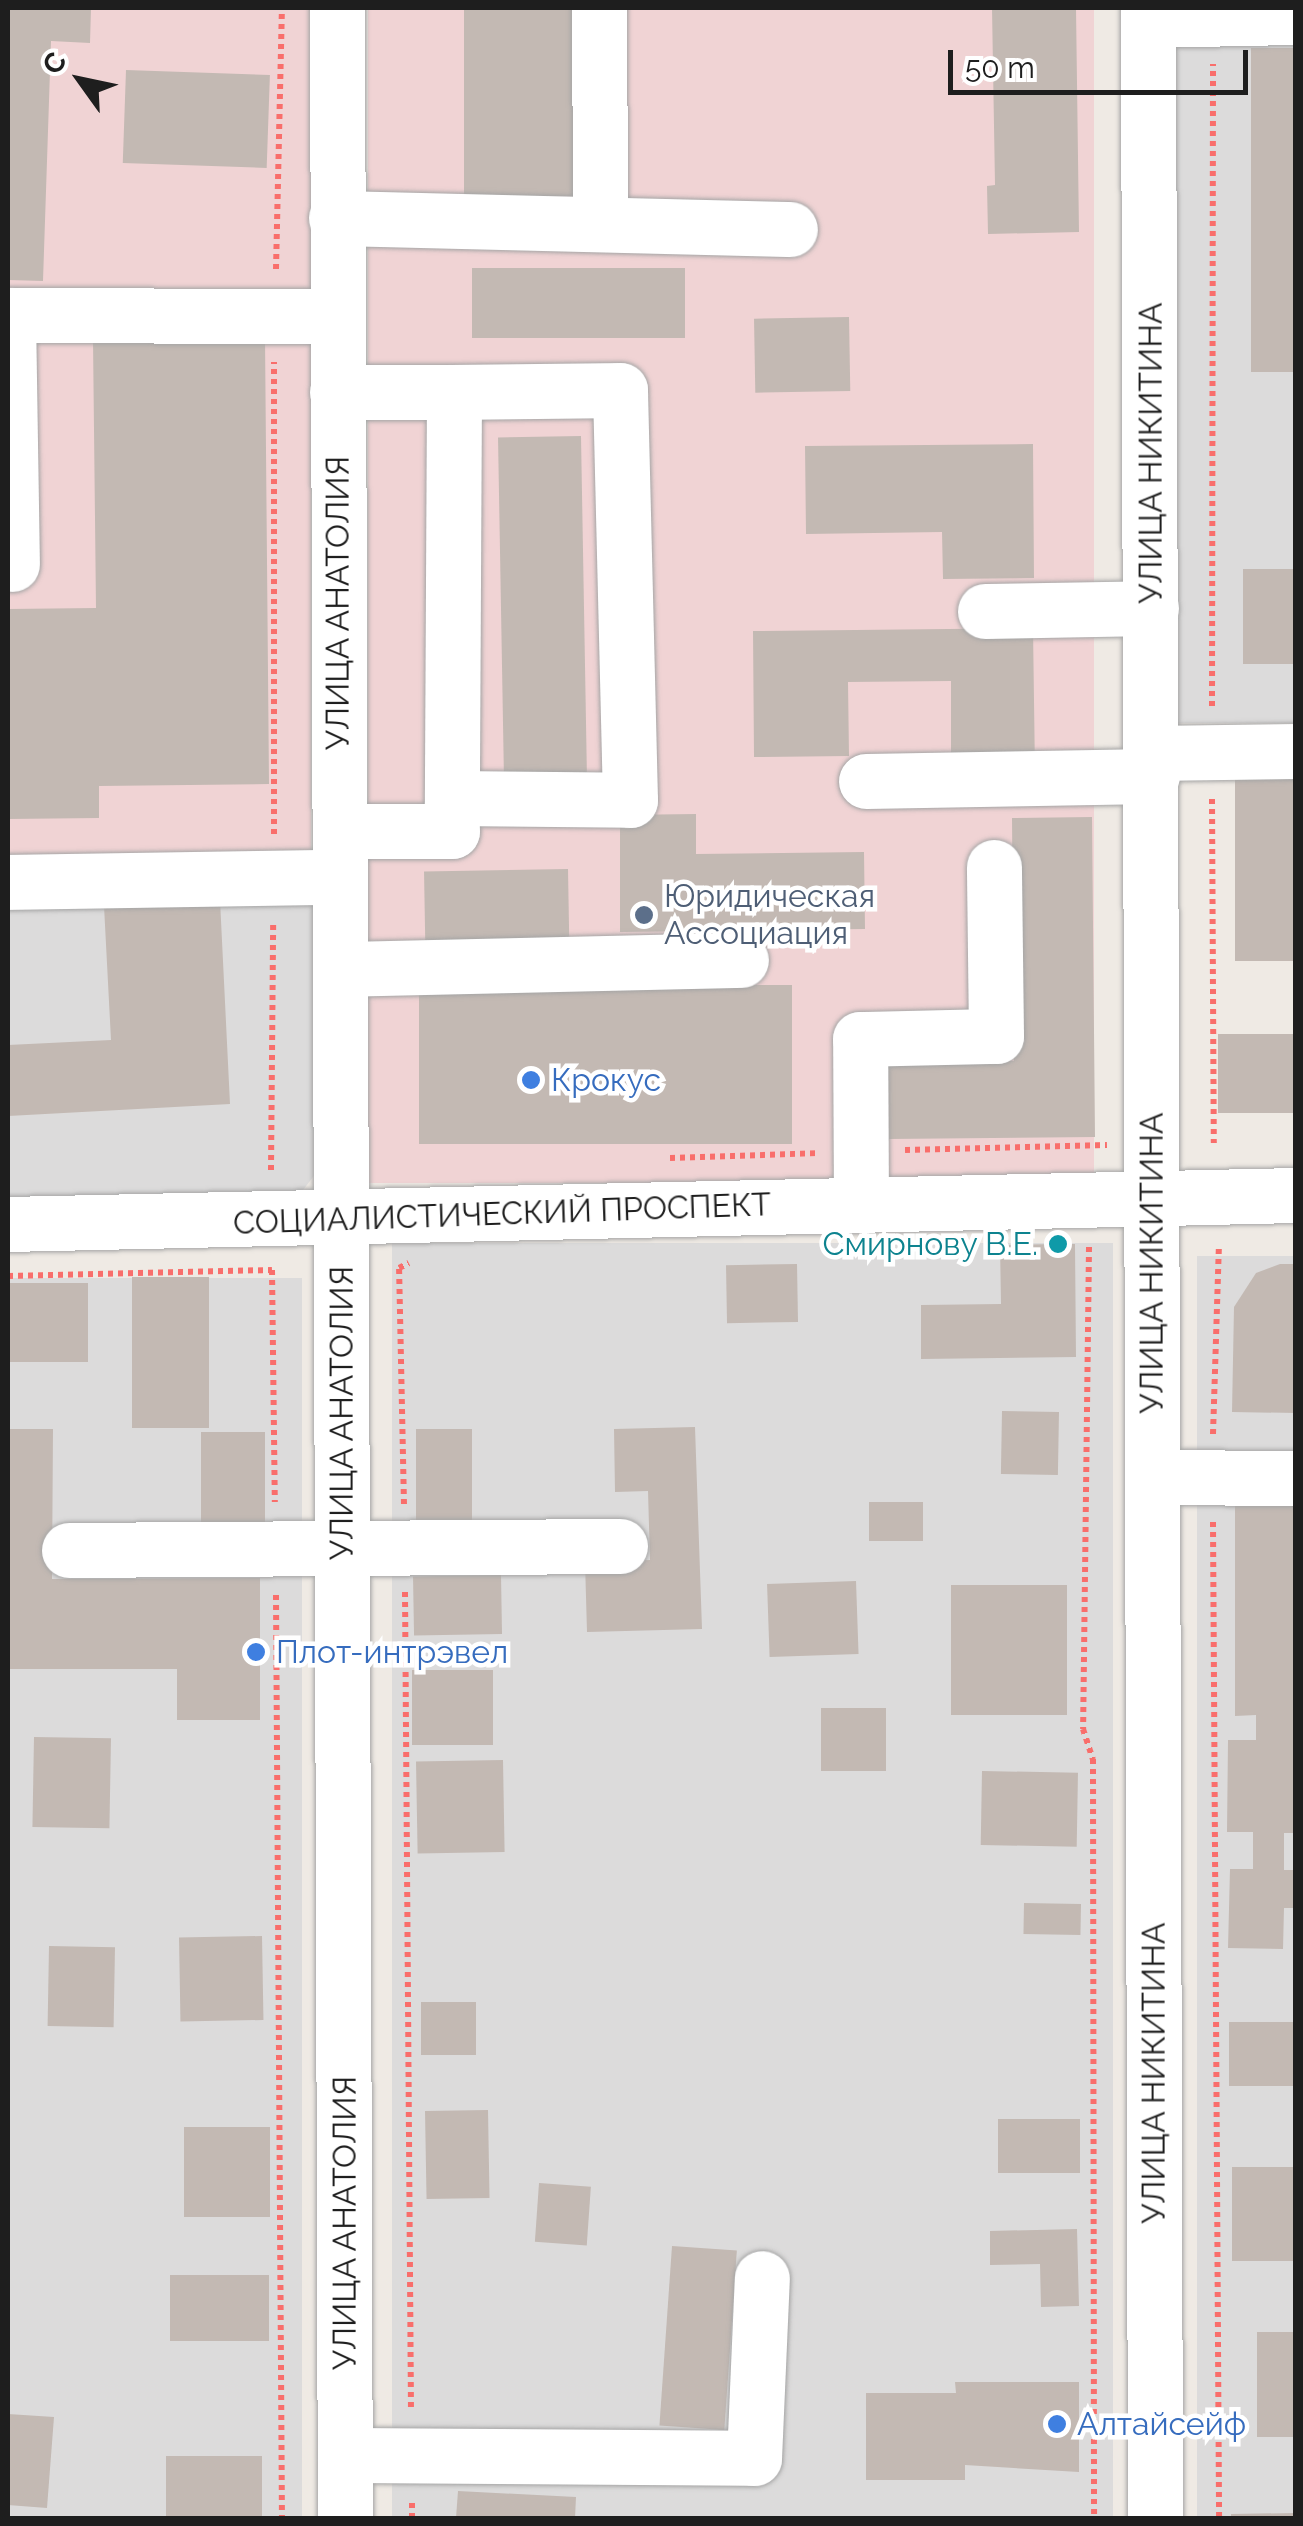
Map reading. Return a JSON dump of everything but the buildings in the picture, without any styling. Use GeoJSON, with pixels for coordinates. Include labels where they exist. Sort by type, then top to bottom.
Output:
{"type":"FeatureCollection","features":[{"type":"Feature","properties":{"kind":"street","name":"УЛИЦА АНАТОЛИЯ"},"geometry":{"type":"LineString","coordinates":[[337,8],[345,2518]]}},
{"type":"Feature","properties":{"kind":"street"},"geometry":{"type":"LineString","coordinates":[[599,8],[600,224]]}},
{"type":"Feature","properties":{"kind":"street"},"geometry":{"type":"LineString","coordinates":[[1148,14],[1213,19],[1296,17]]}},
{"type":"Feature","properties":{"kind":"street","name":"УЛИЦА НИКИТИНА"},"geometry":{"type":"LineString","coordinates":[[1148,14],[1155,2518]]}},
{"type":"Feature","properties":{"kind":"street"},"geometry":{"type":"LineString","coordinates":[[336,218],[790,230]]}},
{"type":"Feature","properties":{"kind":"street"},"geometry":{"type":"LineString","coordinates":[[12,564],[8,315],[337,316]]}},
{"type":"Feature","properties":{"kind":"street"},"geometry":{"type":"LineString","coordinates":[[337,392],[620,390],[630,800],[452,798]]}},
{"type":"Feature","properties":{"kind":"street"},"geometry":{"type":"LineString","coordinates":[[8,882],[274,878],[340,854],[452,831],[454,392]]}},
{"type":"Feature","properties":{"kind":"street"},"geometry":{"type":"LineString","coordinates":[[985,611],[1152,608]]}},
{"type":"Feature","properties":{"kind":"street"},"geometry":{"type":"LineString","coordinates":[[866,780],[1152,764],[1212,752],[1296,752]]}},
{"type":"Feature","properties":{"kind":"street"},"geometry":{"type":"LineString","coordinates":[[861,1178],[860,1038],[996,1036],[994,868]]}},
{"type":"Feature","properties":{"kind":"street"},"geometry":{"type":"LineString","coordinates":[[342,968],[741,960]]}},
{"type":"Feature","properties":{"kind":"street","name":"СОЦИАЛИСТИЧЕСКИЙ ПРОСПЕКТ"},"geometry":{"type":"LineString","coordinates":[[8,1224],[343,1220],[861,1178],[1152,1198],[1296,1194]]}},
{"type":"Feature","properties":{"kind":"street"},"geometry":{"type":"LineString","coordinates":[[1213,1459],[1296,1440]]}},
{"type":"Feature","properties":{"kind":"street"},"geometry":{"type":"LineString","coordinates":[[1153,1458],[1213,1459],[1296,1478]]}},
{"type":"Feature","properties":{"kind":"street"},"geometry":{"type":"LineString","coordinates":[[70,1550],[342,1552],[620,1546]]}},
{"type":"Feature","properties":{"kind":"street"},"geometry":{"type":"LineString","coordinates":[[345,2455],[754,2458],[762,2278]]}},
{"type":"Feature","properties":{"kind":"path"},"geometry":{"type":"LineString","coordinates":[[272,1170],[274,316],[282,8]]}},
{"type":"Feature","properties":{"kind":"path"},"geometry":{"type":"LineString","coordinates":[[1213,19],[1214,1143]]}},
{"type":"Feature","properties":{"kind":"path"},"geometry":{"type":"LineString","coordinates":[[667,1158],[861,1178],[1116,1144]]}},
{"type":"Feature","properties":{"kind":"path"},"geometry":{"type":"LineString","coordinates":[[1216,1244],[1213,1459],[1219,2518]]}},
{"type":"Feature","properties":{"kind":"path"},"geometry":{"type":"LineString","coordinates":[[1089,1246],[1083,1729],[1093,1759],[1094,2518]]}},
{"type":"Feature","properties":{"kind":"path"},"geometry":{"type":"LineString","coordinates":[[399,1268],[412,2518]]}},
{"type":"Feature","properties":{"kind":"path"},"geometry":{"type":"LineString","coordinates":[[8,1276],[272,1270],[282,2518]]}},
{"type":"Feature","properties":{"kind":"shaded area"},"geometry":{"type":"Polygon","coordinates":[[[8,8],[311,8],[311,855],[8,855],[8,8]]]}},
{"type":"Feature","properties":{"kind":"shaded area"},"geometry":{"type":"Polygon","coordinates":[[[368,8],[1094,8],[1094,1183],[368,1183],[368,8]]]}},
{"type":"Feature","properties":{"kind":"shaded area"},"geometry":{"type":"Polygon","coordinates":[[[1174,32],[1295,32],[1295,723],[1174,723],[1174,32]]]}},
{"type":"Feature","properties":{"kind":"shaded area"},"geometry":{"type":"Polygon","coordinates":[[[322,849],[326,1160],[300,1194],[8,1198],[8,855],[322,849]]]}},
{"type":"Feature","properties":{"kind":"shaded area"},"geometry":{"type":"Polygon","coordinates":[[[392,1243],[1113,1243],[1113,2518],[392,2518],[392,1243]]]}},
{"type":"Feature","properties":{"kind":"shaded area"},"geometry":{"type":"Polygon","coordinates":[[[1197,1256],[1295,1256],[1295,2518],[1197,2518],[1197,1256]]]}},
{"type":"Feature","properties":{"kind":"shaded area"},"geometry":{"type":"Polygon","coordinates":[[[8,1278],[302,1278],[302,2518],[8,2518],[8,1278]]]}},
{"type":"Feature","properties":{"kind":"place","name":"Юридическая Ассоциация"},"geometry":{"type":"Point","coordinates":[644,915]}},
{"type":"Feature","properties":{"kind":"place","name":"Крокус"},"geometry":{"type":"Point","coordinates":[531,1080]}},
{"type":"Feature","properties":{"kind":"place","name":"Смирнову В.Е."},"geometry":{"type":"Point","coordinates":[1058,1244]}},
{"type":"Feature","properties":{"kind":"place","name":"Плот-интрэвел"},"geometry":{"type":"Point","coordinates":[256,1652]}},
{"type":"Feature","properties":{"kind":"place","name":"Алтайсейф"},"geometry":{"type":"Point","coordinates":[1057,2424]}}]}
